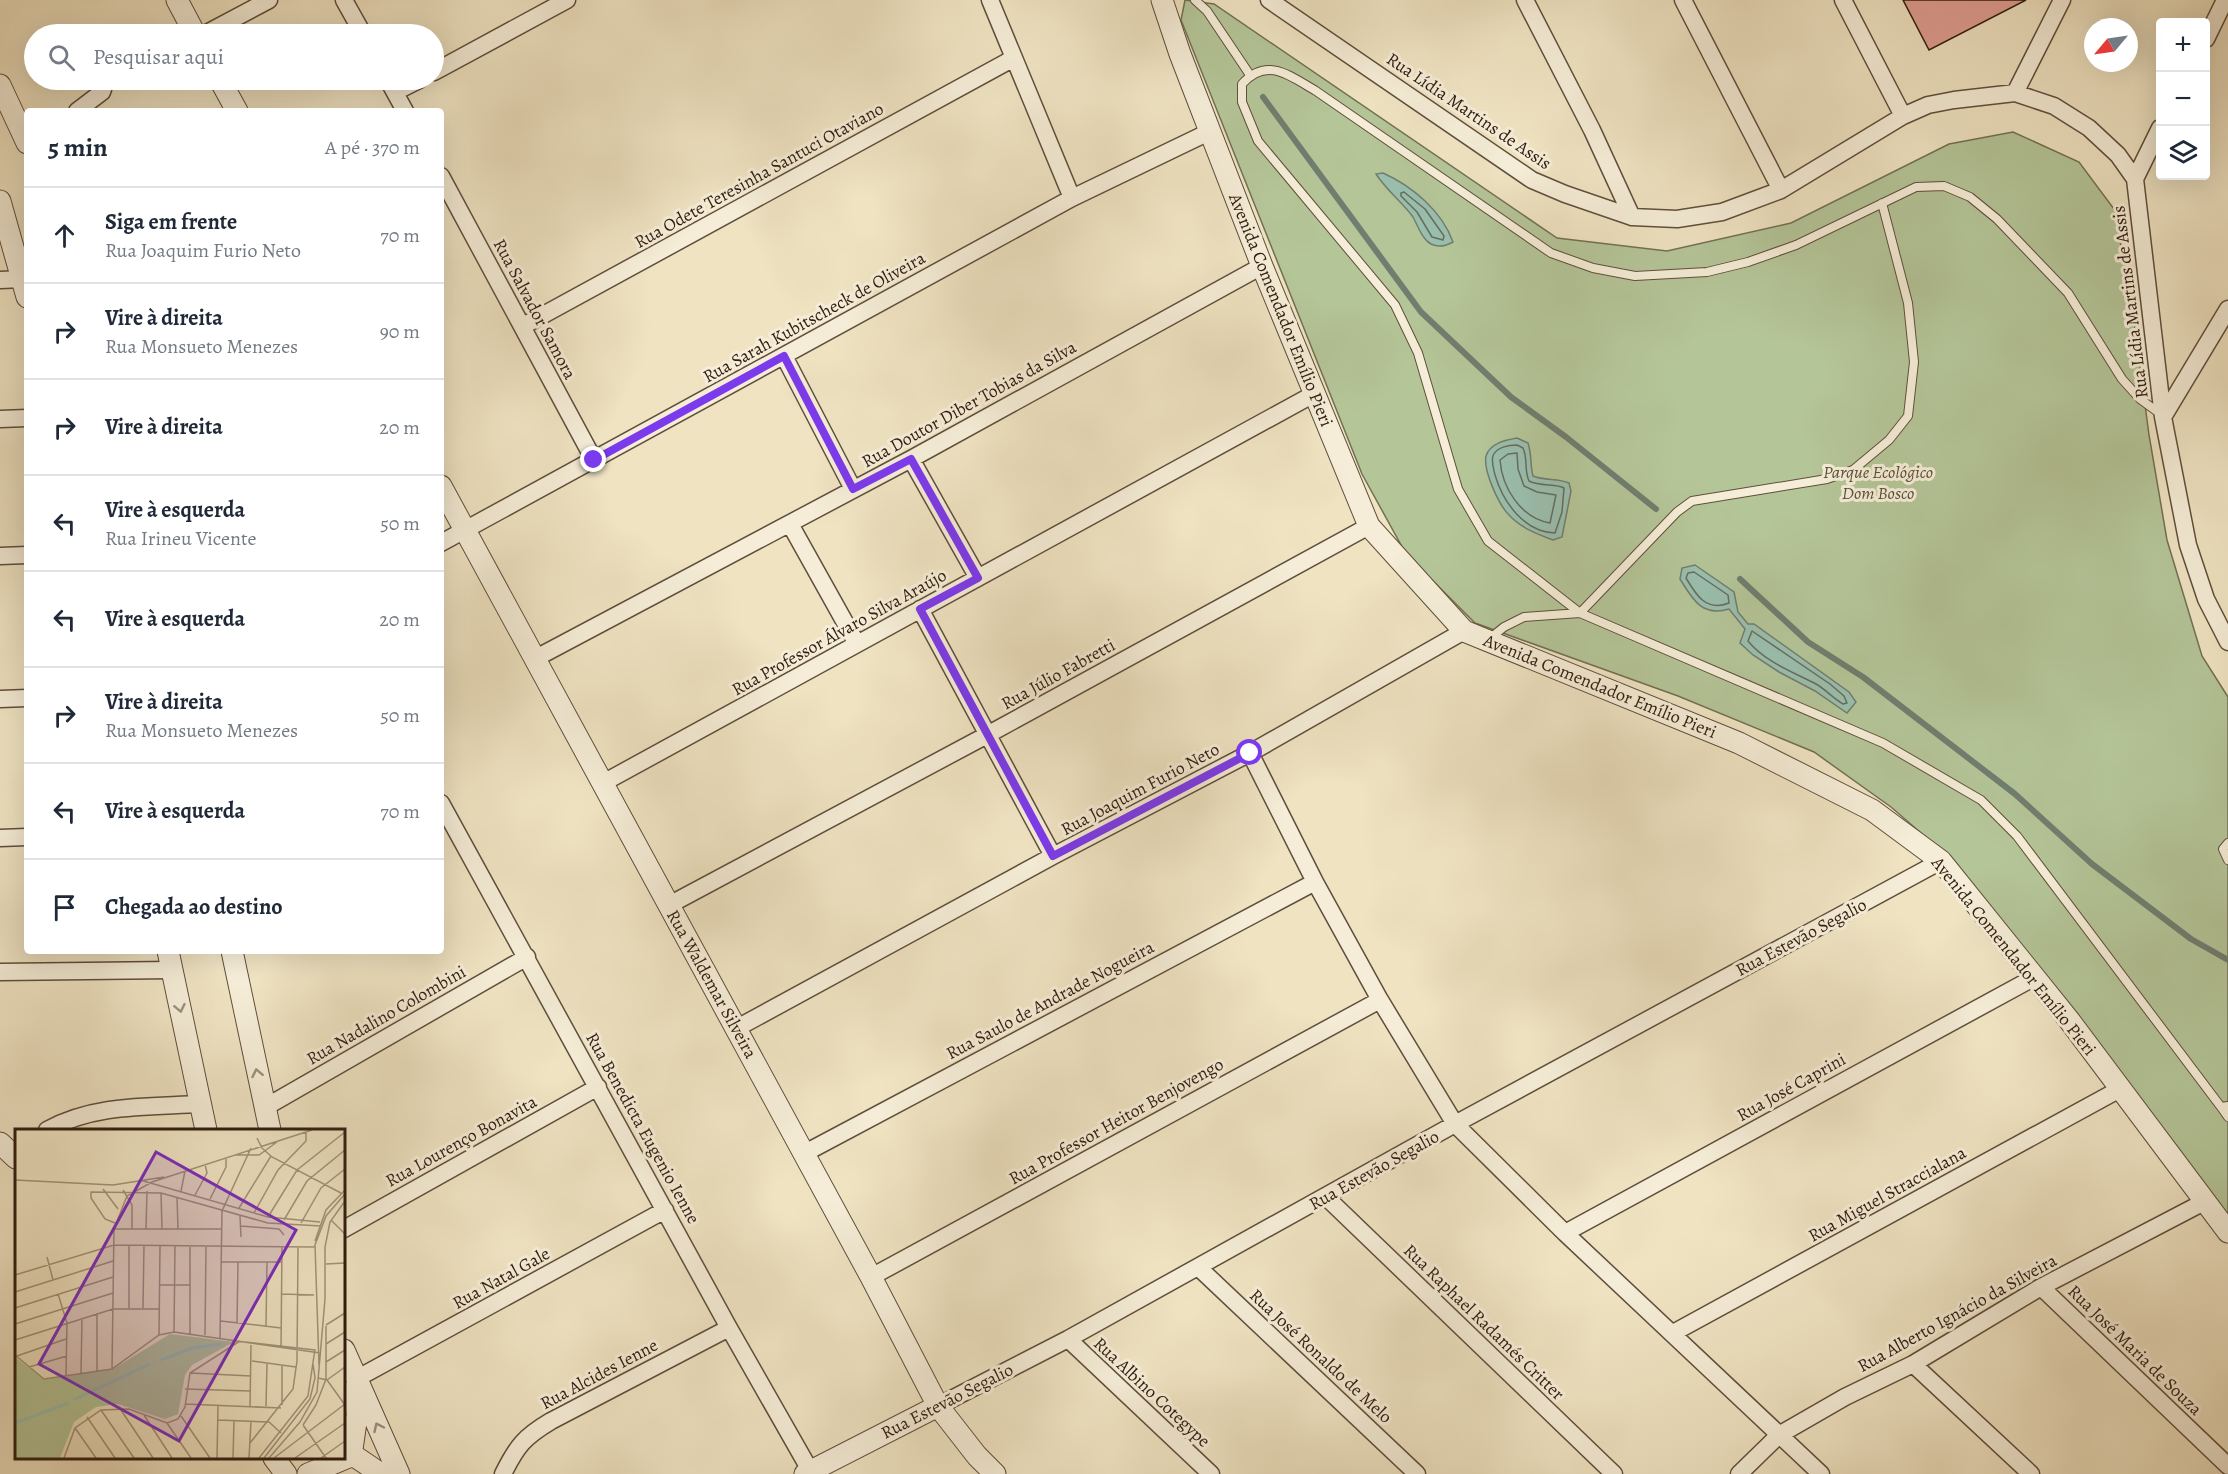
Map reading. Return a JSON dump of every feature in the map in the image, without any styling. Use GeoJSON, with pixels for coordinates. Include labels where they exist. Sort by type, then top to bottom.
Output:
{"type":"FeatureCollection","features":[{"type":"Feature","properties":{"kind":"street"},"geometry":{"type":"LineString","coordinates":[[177,0],[190,24]]}},
{"type":"Feature","properties":{"kind":"street"},"geometry":{"type":"LineString","coordinates":[[224,24],[269,0]]}},
{"type":"Feature","properties":{"kind":"street"},"geometry":{"type":"LineString","coordinates":[[344,0],[357,24]]}},
{"type":"Feature","properties":{"kind":"street"},"geometry":{"type":"LineString","coordinates":[[444,67],[567,0]]}},
{"type":"Feature","properties":{"kind":"street"},"geometry":{"type":"LineString","coordinates":[[990,0],[1072,198]]}},
{"type":"Feature","properties":{"kind":"street","name":"Avenida Comendador Emílio Pieri"},"geometry":{"type":"LineString","coordinates":[[1162,0],[1209,132],[1369,526],[1464,631],[1740,743],[1872,810],[1941,861],[2035,976],[2228,1232]]}},
{"type":"Feature","properties":{"kind":"street","name":"Rua Lídia Martins de Assis"},"geometry":{"type":"LineString","coordinates":[[1269,0],[1532,180],[1632,217],[1677,219],[1722,212],[1780,190],[1903,116],[1928,105],[2015,93],[2054,106],[2089,128],[2118,155],[2135,179],[2163,417],[2188,544],[2206,599],[2227,638]]}},
{"type":"Feature","properties":{"kind":"street"},"geometry":{"type":"LineString","coordinates":[[1525,0],[1592,130],[1632,217]]}},
{"type":"Feature","properties":{"kind":"street"},"geometry":{"type":"LineString","coordinates":[[1683,0],[1780,190]]}},
{"type":"Feature","properties":{"kind":"street"},"geometry":{"type":"LineString","coordinates":[[1843,0],[1903,116]]}},
{"type":"Feature","properties":{"kind":"street"},"geometry":{"type":"LineString","coordinates":[[2015,93],[2062,0]]}},
{"type":"Feature","properties":{"kind":"street"},"geometry":{"type":"LineString","coordinates":[[2210,29],[2225,0]]}},
{"type":"Feature","properties":{"kind":"street","name":"Rua Odete Teresinha Santuci Otaviano"},"geometry":{"type":"LineString","coordinates":[[523,326],[1014,58]]}},
{"type":"Feature","properties":{"kind":"street"},"geometry":{"type":"LineString","coordinates":[[0,85],[24,136]]}},
{"type":"Feature","properties":{"kind":"street"},"geometry":{"type":"LineString","coordinates":[[81,108],[103,90]]}},
{"type":"Feature","properties":{"kind":"street"},"geometry":{"type":"LineString","coordinates":[[225,90],[235,108]]}},
{"type":"Feature","properties":{"kind":"street"},"geometry":{"type":"LineString","coordinates":[[394,90],[403,108]]}},
{"type":"Feature","properties":{"kind":"street","name":"Rua Sarah Kubitscheck de Oliveira"},"geometry":{"type":"LineString","coordinates":[[444,541],[1072,198],[1209,132]]}},
{"type":"Feature","properties":{"kind":"street"},"geometry":{"type":"LineString","coordinates":[[2135,179],[2156,136]]}},
{"type":"Feature","properties":{"kind":"street","name":"Rua Salvador Samora"},"geometry":{"type":"LineString","coordinates":[[444,181],[594,460]]}},
{"type":"Feature","properties":{"kind":"street"},"geometry":{"type":"LineString","coordinates":[[0,201],[24,285]]}},
{"type":"Feature","properties":{"kind":"street","name":"Rua Doutor Diber Tobias da Silva"},"geometry":{"type":"LineString","coordinates":[[536,658],[911,459],[1262,266]]}},
{"type":"Feature","properties":{"kind":"street"},"geometry":{"type":"LineString","coordinates":[[0,280],[24,288]]}},
{"type":"Feature","properties":{"kind":"street"},"geometry":{"type":"LineString","coordinates":[[2163,417],[2228,309]]}},
{"type":"Feature","properties":{"kind":"street"},"geometry":{"type":"LineString","coordinates":[[784,356],[853,489]]}},
{"type":"Feature","properties":{"kind":"street","name":"Rua Professor Álvaro Silva Araújo"},"geometry":{"type":"LineString","coordinates":[[603,783],[1314,394]]}},
{"type":"Feature","properties":{"kind":"street"},"geometry":{"type":"LineString","coordinates":[[0,419],[24,418]]}},
{"type":"Feature","properties":{"kind":"street"},"geometry":{"type":"LineString","coordinates":[[911,459],[978,578]]}},
{"type":"Feature","properties":{"kind":"street","name":"Rua Waldemar Silveira"},"geometry":{"type":"LineString","coordinates":[[444,492],[872,1277],[938,1406],[977,1456],[995,1474]]}},
{"type":"Feature","properties":{"kind":"street"},"geometry":{"type":"LineString","coordinates":[[790,524],[857,644]]}},
{"type":"Feature","properties":{"kind":"street","name":"Rua Júlio Fabretti"},"geometry":{"type":"LineString","coordinates":[[669,905],[987,735],[1369,526]]}},
{"type":"Feature","properties":{"kind":"street"},"geometry":{"type":"LineString","coordinates":[[0,556],[24,555]]}},
{"type":"Feature","properties":{"kind":"street"},"geometry":{"type":"LineString","coordinates":[[920,609],[1053,856]]}},
{"type":"Feature","properties":{"kind":"street","name":"Rua Joaquim Furio Neto"},"geometry":{"type":"LineString","coordinates":[[737,1028],[1053,856],[1250,753],[1464,631]]}},
{"type":"Feature","properties":{"kind":"street"},"geometry":{"type":"LineString","coordinates":[[0,699],[24,698]]}},
{"type":"Feature","properties":{"kind":"street"},"geometry":{"type":"LineString","coordinates":[[1250,753],[1315,882],[1380,1000],[1455,1124],[1565,1233],[1821,1474]]}},
{"type":"Feature","properties":{"kind":"street","name":"Rua Benedicta Eugenio Ienne"},"geometry":{"type":"LineString","coordinates":[[444,808],[808,1473]]}},
{"type":"Feature","properties":{"kind":"street"},"geometry":{"type":"LineString","coordinates":[[0,838],[24,837]]}},
{"type":"Feature","properties":{"kind":"street","name":"Rua Estevão Segalio"},"geometry":{"type":"LineString","coordinates":[[808,1473],[1068,1339],[1455,1124],[1941,861]]}},
{"type":"Feature","properties":{"kind":"street","name":"Rua Saulo de Andrade Nogueira"},"geometry":{"type":"LineString","coordinates":[[805,1153],[1315,882]]}},
{"type":"Feature","properties":{"kind":"street"},"geometry":{"type":"LineString","coordinates":[[232,954],[269,1129]]}},
{"type":"Feature","properties":{"kind":"street","name":"Rua Nadalino Colombini"},"geometry":{"type":"LineString","coordinates":[[264,1108],[527,957]]}},
{"type":"Feature","properties":{"kind":"street"},"geometry":{"type":"LineString","coordinates":[[0,972],[170,961],[206,1129]]}},
{"type":"Feature","properties":{"kind":"street","name":"Rua José Caprini"},"geometry":{"type":"LineString","coordinates":[[1565,1233],[2035,976]]}},
{"type":"Feature","properties":{"kind":"street","name":"Rua Professor Heitor Benjovengo"},"geometry":{"type":"LineString","coordinates":[[872,1277],[1380,1000]]}},
{"type":"Feature","properties":{"kind":"street","name":"Rua Lourenço Bonavita"},"geometry":{"type":"LineString","coordinates":[[345,1228],[598,1087]]}},
{"type":"Feature","properties":{"kind":"street","name":"Rua Miguel Straccialana"},"geometry":{"type":"LineString","coordinates":[[1672,1334],[2120,1089]]}},
{"type":"Feature","properties":{"kind":"street"},"geometry":{"type":"LineString","coordinates":[[50,1129],[64,1121],[99,1110],[200,1104]]}},
{"type":"Feature","properties":{"kind":"street"},"geometry":{"type":"LineString","coordinates":[[0,1143],[15,1157]]}},
{"type":"Feature","properties":{"kind":"street","name":"Rua Raphael Radamés Critter"},"geometry":{"type":"LineString","coordinates":[[1326,1197],[1614,1474]]}},
{"type":"Feature","properties":{"kind":"street","name":"Rua Alberto Ignácio da Silveira"},"geometry":{"type":"LineString","coordinates":[[1739,1474],[1779,1435],[1845,1397],[1913,1364],[2041,1287],[2204,1202]]}},
{"type":"Feature","properties":{"kind":"street","name":"Rua Natal Gale"},"geometry":{"type":"LineString","coordinates":[[356,1379],[665,1210]]}},
{"type":"Feature","properties":{"kind":"street","name":"Rua José Ronaldo de Melo"},"geometry":{"type":"LineString","coordinates":[[1198,1267],[1417,1474]]}},
{"type":"Feature","properties":{"kind":"street","name":"Rua José Maria de Souza"},"geometry":{"type":"LineString","coordinates":[[2041,1287],[2228,1466]]}},
{"type":"Feature","properties":{"kind":"street","name":"Rua Alcides Ienne"},"geometry":{"type":"LineString","coordinates":[[503,1474],[514,1452],[529,1434],[729,1328]]}},
{"type":"Feature","properties":{"kind":"street","name":"Rua Albino Cotegype"},"geometry":{"type":"LineString","coordinates":[[1068,1339],[1210,1474]]}},
{"type":"Feature","properties":{"kind":"street"},"geometry":{"type":"LineString","coordinates":[[345,1352],[399,1474]]}},
{"type":"Feature","properties":{"kind":"street"},"geometry":{"type":"LineString","coordinates":[[1913,1364],[2031,1474]]}},
{"type":"Feature","properties":{"kind":"street"},"geometry":{"type":"LineString","coordinates":[[356,1379],[354,1392],[357,1415],[347,1453],[381,1474]]}},
{"type":"Feature","properties":{"kind":"street"},"geometry":{"type":"LineString","coordinates":[[274,1459],[287,1474]]}},
{"type":"Feature","properties":{"kind":"street"},"geometry":{"type":"LineString","coordinates":[[284,1459],[287,1474]]}},
{"type":"Feature","properties":{"kind":"street"},"geometry":{"type":"LineString","coordinates":[[308,1474],[336,1459]]}},
{"type":"Feature","properties":{"kind":"lane"},"geometry":{"type":"LineString","coordinates":[[1195,0],[1207,11],[1250,75]]}},
{"type":"Feature","properties":{"kind":"lane"},"geometry":{"type":"LineString","coordinates":[[2163,417],[2140,399],[2122,379],[2068,292],[1997,219],[1971,197],[1944,186],[1916,187],[1796,245],[1748,262],[1707,272],[1635,276],[1593,268],[1551,253],[1281,70],[1265,70],[1250,75],[1242,84],[1242,102],[1258,141],[1395,305],[1418,353],[1458,489],[1488,541],[1580,613],[1884,743],[1981,800],[2017,836],[2224,1106],[2228,1117]]}},
{"type":"Feature","properties":{"kind":"lane"},"geometry":{"type":"LineString","coordinates":[[1487,641],[1504,627],[1524,617],[1580,613],[1677,512],[1692,501],[1827,479],[1853,470],[1889,440],[1908,416],[1914,362],[1908,303],[1882,203]]}},
{"type":"Feature","properties":{"kind":"lane"},"geometry":{"type":"LineString","coordinates":[[2228,843],[2223,849],[2228,860]]}},
{"type":"Feature","properties":{"kind":"green space","name":"Parque Ecológico Dom Bosco"},"geometry":{"type":"Polygon","coordinates":[[[1185,0],[1214,4],[1557,238],[1667,251],[1791,223],[1949,144],[2013,132],[2079,162],[2114,209],[2131,298],[2149,435],[2167,540],[2202,656],[2228,697],[2228,1224],[1943,852],[1891,807],[1814,752],[1678,696],[1475,623],[1406,554],[1362,474],[1181,20],[1185,0]]]}},
{"type":"Feature","properties":{"kind":"water"},"geometry":{"type":"Polygon","coordinates":[[[1383,173],[1405,185],[1425,201],[1442,220],[1453,242],[1440,246],[1428,242],[1413,217],[1376,174],[1383,173]]]}},
{"type":"Feature","properties":{"kind":"water"},"geometry":{"type":"Polygon","coordinates":[[[1517,438],[1528,443],[1533,476],[1569,483],[1571,491],[1562,537],[1553,540],[1519,524],[1505,510],[1497,496],[1487,470],[1486,456],[1491,448],[1499,443],[1517,438]]]}},
{"type":"Feature","properties":{"kind":"water"},"geometry":{"type":"Polygon","coordinates":[[[1695,565],[1734,592],[1738,612],[1748,624],[1754,624],[1849,692],[1856,702],[1847,713],[1815,691],[1753,655],[1740,643],[1745,629],[1729,609],[1712,611],[1699,605],[1680,579],[1682,568],[1695,565]]]}},
{"type":"Feature","properties":{"kind":"building"},"geometry":{"type":"Polygon","coordinates":[[[1903,0],[2026,0],[1929,50],[1903,0]]]}},
{"type":"Feature","properties":{"kind":"waterway"},"geometry":{"type":"LineString","coordinates":[[1263,97],[1421,312],[1511,397],[1566,437],[1656,509]]}},
{"type":"Feature","properties":{"kind":"waterway"},"geometry":{"type":"LineString","coordinates":[[1740,579],[1808,642],[1863,677],[2015,794],[2092,864],[2191,939],[2228,960]]}},
{"type":"Feature","properties":{"kind":"route"},"geometry":{"type":"LineString","coordinates":[[594,460],[784,356],[853,489],[911,459],[978,578],[920,609],[1053,856],[1250,753]]}}]}
